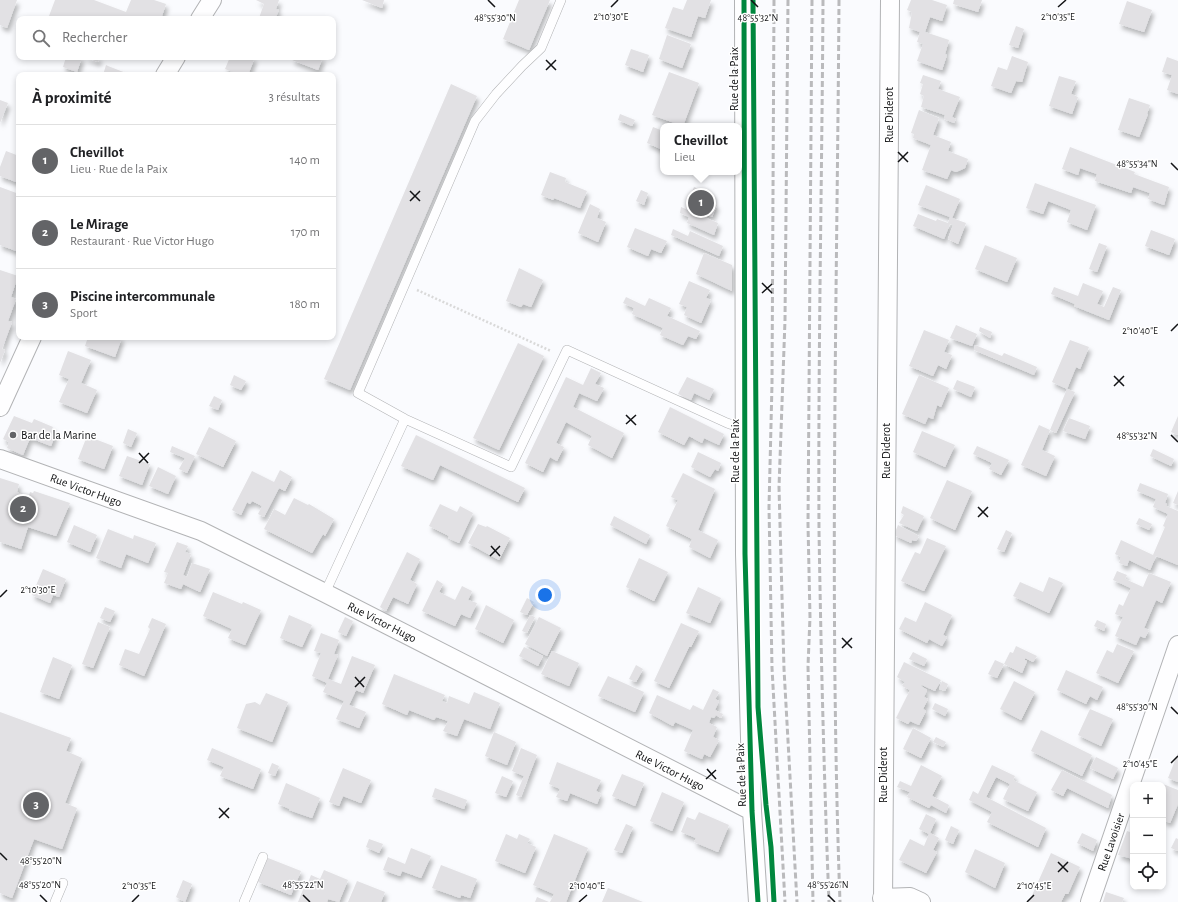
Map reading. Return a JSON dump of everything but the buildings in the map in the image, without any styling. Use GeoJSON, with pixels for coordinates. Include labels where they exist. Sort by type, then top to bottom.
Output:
{"type":"FeatureCollection","features":[{"type":"Feature","properties":{"kind":"street"},"geometry":{"type":"LineString","coordinates":[[202,16],[212,0]]}},
{"type":"Feature","properties":{"kind":"street","name":"Rue de la Paix"},"geometry":{"type":"LineString","coordinates":[[744,0],[745,554],[752,811],[758,902]]}},
{"type":"Feature","properties":{"kind":"street","name":"Rue Diderot"},"geometry":{"type":"LineString","coordinates":[[882,900],[890,0]]}},
{"type":"Feature","properties":{"kind":"street"},"geometry":{"type":"LineString","coordinates":[[167,72],[174,60]]}},
{"type":"Feature","properties":{"kind":"street"},"geometry":{"type":"LineString","coordinates":[[0,407],[31,340]]}},
{"type":"Feature","properties":{"kind":"street","name":"Rue Victor Hugo"},"geometry":{"type":"LineString","coordinates":[[0,459],[201,532],[325,593],[752,811]]}},
{"type":"Feature","properties":{"kind":"street","name":"Rue Lavoisier"},"geometry":{"type":"LineString","coordinates":[[1090,902],[1178,645]]}},
{"type":"Feature","properties":{"kind":"street"},"geometry":{"type":"LineString","coordinates":[[882,900],[910,897],[921,902]]}},
{"type":"Feature","properties":{"kind":"lane"},"geometry":{"type":"LineString","coordinates":[[561,0],[541,48],[496,94],[475,121],[358,394],[404,419],[511,467],[567,350],[727,423],[744,429]]}},
{"type":"Feature","properties":{"kind":"lane"},"geometry":{"type":"LineString","coordinates":[[325,593],[404,419]]}},
{"type":"Feature","properties":{"kind":"lane"},"geometry":{"type":"LineString","coordinates":[[244,902],[262,857]]}},
{"type":"Feature","properties":{"kind":"lane"},"geometry":{"type":"LineString","coordinates":[[55,902],[63,883]]}},
{"type":"Feature","properties":{"kind":"path"},"geometry":{"type":"LineString","coordinates":[[405,284],[564,357]]}},
{"type":"Feature","properties":{"kind":"railway"},"geometry":{"type":"LineString","coordinates":[[774,0],[772,384],[769,507],[772,668],[785,902]]}},
{"type":"Feature","properties":{"kind":"railway"},"geometry":{"type":"LineString","coordinates":[[788,0],[785,320],[779,487],[784,669],[797,902]]}},
{"type":"Feature","properties":{"kind":"railway"},"geometry":{"type":"LineString","coordinates":[[812,0],[808,524],[810,617],[808,666],[813,902]]}},
{"type":"Feature","properties":{"kind":"railway"},"geometry":{"type":"LineString","coordinates":[[823,0],[819,530],[829,902]]}},
{"type":"Feature","properties":{"kind":"railway"},"geometry":{"type":"LineString","coordinates":[[839,0],[834,564],[840,902]]}},
{"type":"Feature","properties":{"kind":"cycle path"},"geometry":{"type":"LineString","coordinates":[[744,0],[745,554],[752,811],[758,902]]}},
{"type":"Feature","properties":{"kind":"cycle path"},"geometry":{"type":"LineString","coordinates":[[753,0],[758,707],[771,847],[774,902]]}},
{"type":"Feature","properties":{"kind":"place","name":"Chevillot"},"geometry":{"type":"Point","coordinates":[701,203]}},
{"type":"Feature","properties":{"kind":"place","name":"Bar de la Marine"},"geometry":{"type":"Point","coordinates":[13,435]}},
{"type":"Feature","properties":{"kind":"place","name":"Le Mirage"},"geometry":{"type":"Point","coordinates":[23,509]}},
{"type":"Feature","properties":{"kind":"place","name":"Piscine intercommunale"},"geometry":{"type":"Point","coordinates":[36,805]}}]}
